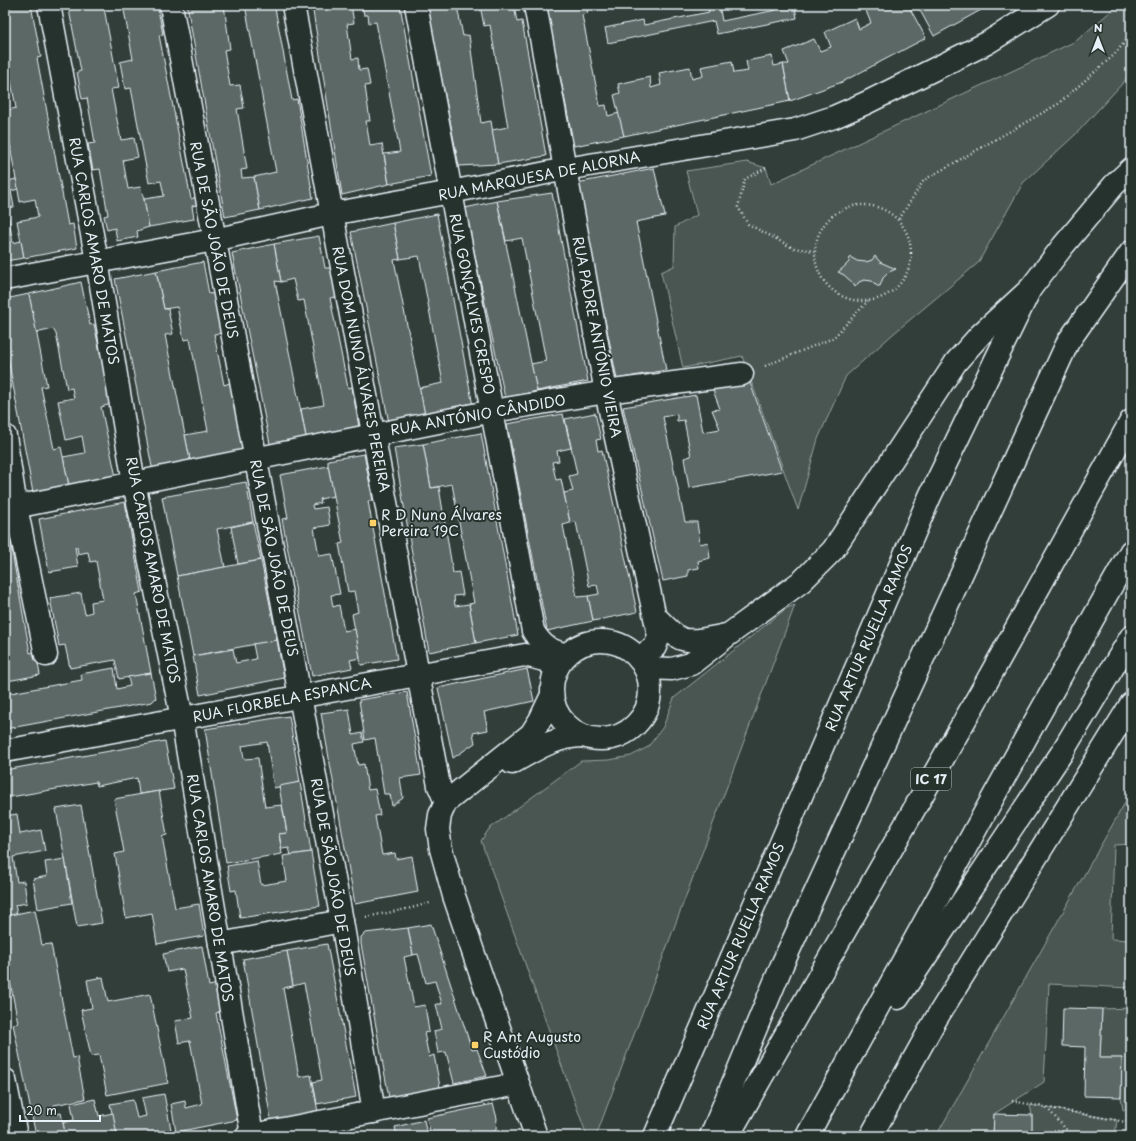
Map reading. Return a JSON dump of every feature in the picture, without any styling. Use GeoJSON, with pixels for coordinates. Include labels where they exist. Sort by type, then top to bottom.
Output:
{"type":"FeatureCollection","features":[{"type":"Feature","properties":{"kind":"main road","name":"RUA CARLOS AMARO DE MATOS"},"geometry":{"type":"LineString","coordinates":[[49,5],[97,261],[134,483],[182,718],[220,944],[249,1136]]}},
{"type":"Feature","properties":{"kind":"main road","name":"RUA DE SÃO JOÃO DE DEUS"},"geometry":{"type":"LineString","coordinates":[[170,5],[342,921],[374,1112]]}},
{"type":"Feature","properties":{"kind":"main road","name":"RUA DOM NUNO ÁLVARES PEREIRA"},"geometry":{"type":"LineString","coordinates":[[293,5],[439,786],[446,802]]}},
{"type":"Feature","properties":{"kind":"main road","name":"RUA GONÇALVES CRESPO"},"geometry":{"type":"LineString","coordinates":[[416,5],[493,410],[533,631],[539,641],[562,662]]}},
{"type":"Feature","properties":{"kind":"main road","name":"RUA PADRE ANTÓNIO VIEIRA"},"geometry":{"type":"LineString","coordinates":[[535,5],[606,392],[659,636],[655,647],[642,663]]}},
{"type":"Feature","properties":{"kind":"main road","name":"RUA MARQUESA DE ALORNA"},"geometry":{"type":"LineString","coordinates":[[5,279],[214,240],[332,214],[566,169],[795,130],[866,103],[987,43],[1048,5]]}},
{"type":"Feature","properties":{"kind":"main road","name":"RUA ARTUR RUELLA RAMOS"},"geometry":{"type":"LineString","coordinates":[[655,1136],[930,496],[1030,289],[1063,246],[1114,185],[1131,169]]}},
{"type":"Feature","properties":{"kind":"main road"},"geometry":{"type":"LineString","coordinates":[[711,1136],[782,966],[1068,342],[1131,252]]}},
{"type":"Feature","properties":{"kind":"main road"},"geometry":{"type":"LineString","coordinates":[[642,663],[672,669],[691,664],[802,581],[833,550],[956,362],[980,335],[1030,289]]}},
{"type":"Feature","properties":{"kind":"main road","name":"RUA ANTÓNIO CÂNDIDO"},"geometry":{"type":"LineString","coordinates":[[11,508],[493,410],[606,392],[742,374]]}},
{"type":"Feature","properties":{"kind":"main road","name":"IC 17"},"geometry":{"type":"LineString","coordinates":[[728,1136],[990,676],[1131,421]]}},
{"type":"Feature","properties":{"kind":"main road"},"geometry":{"type":"LineString","coordinates":[[5,436],[11,508],[46,655]]}},
{"type":"Feature","properties":{"kind":"main road"},"geometry":{"type":"LineString","coordinates":[[812,1127],[1028,734],[1131,552]]}},
{"type":"Feature","properties":{"kind":"main road"},"geometry":{"type":"LineString","coordinates":[[655,616],[681,639],[696,640],[728,635]]}},
{"type":"Feature","properties":{"kind":"main road"},"geometry":{"type":"LineString","coordinates":[[812,1127],[1061,754],[1131,637]]}},
{"type":"Feature","properties":{"kind":"main road"},"geometry":{"type":"LineString","coordinates":[[603,641],[618,644],[632,652],[642,663],[650,679],[651,696],[646,712],[637,725],[623,735],[606,740],[590,739],[574,732],[561,721],[554,707],[551,691],[553,675],[572,650],[587,643],[603,641]]}},
{"type":"Feature","properties":{"kind":"main road","name":"RUA FLORBELA ESPANCA"},"geometry":{"type":"LineString","coordinates":[[5,751],[525,655],[544,660],[562,662]]}},
{"type":"Feature","properties":{"kind":"main road"},"geometry":{"type":"LineString","coordinates":[[536,1136],[454,896],[441,849],[438,829],[440,815],[446,802],[531,734],[540,720],[552,695]]}},
{"type":"Feature","properties":{"kind":"main road"},"geometry":{"type":"LineString","coordinates":[[871,1136],[936,1019],[1131,704]]}},
{"type":"Feature","properties":{"kind":"main road"},"geometry":{"type":"LineString","coordinates":[[446,802],[548,743],[572,736],[583,736]]}},
{"type":"Feature","properties":{"kind":"main road"},"geometry":{"type":"LineString","coordinates":[[220,944],[342,921]]}},
{"type":"Feature","properties":{"kind":"main road"},"geometry":{"type":"LineString","coordinates":[[5,1080],[16,1136]]}},
{"type":"Feature","properties":{"kind":"main road"},"geometry":{"type":"LineString","coordinates":[[249,1136],[518,1084]]}},
{"type":"Feature","properties":{"kind":"path"},"geometry":{"type":"LineString","coordinates":[[899,219],[924,180],[1058,104],[1113,56],[1131,35]]}},
{"type":"Feature","properties":{"kind":"path"},"geometry":{"type":"LineString","coordinates":[[766,168],[745,179],[738,207],[748,224],[792,248],[814,251]]}},
{"type":"Feature","properties":{"kind":"path"},"geometry":{"type":"LineString","coordinates":[[855,205],[872,205],[886,210],[899,219],[907,232],[912,247],[911,262],[906,276],[896,288],[883,297],[868,301],[852,300],[836,293],[824,282],[817,267],[814,251],[818,235],[827,220],[840,210],[855,205]]}},
{"type":"Feature","properties":{"kind":"path"},"geometry":{"type":"LineString","coordinates":[[742,374],[790,357],[833,338],[868,301]]}},
{"type":"Feature","properties":{"kind":"path"},"geometry":{"type":"LineString","coordinates":[[342,921],[407,909]]}},
{"type":"Feature","properties":{"kind":"path"},"geometry":{"type":"LineString","coordinates":[[1012,1101],[1131,1123]]}},
{"type":"Feature","properties":{"kind":"path"},"geometry":{"type":"LineString","coordinates":[[1046,1108],[1072,1136]]}},
{"type":"Feature","properties":{"kind":"shaded area"},"geometry":{"type":"Polygon","coordinates":[[[1118,5],[1131,5],[1131,74],[1076,134],[1023,183],[978,263],[893,334],[846,376],[818,439],[798,510],[742,356],[683,368],[661,272],[674,266],[675,227],[697,215],[686,171],[747,162],[766,168],[771,184],[1076,41],[1118,5]]]}},
{"type":"Feature","properties":{"kind":"shaded area"},"geometry":{"type":"Polygon","coordinates":[[[795,605],[596,1136],[587,1136],[481,841],[489,829],[581,761],[609,760],[631,756],[648,747],[663,727],[674,698],[787,608],[795,605]]]}},
{"type":"Feature","properties":{"kind":"shaded area"},"geometry":{"type":"Polygon","coordinates":[[[1131,792],[1131,844],[1114,845],[1111,939],[1131,940],[1131,988],[1049,984],[1044,1082],[994,1114],[993,1136],[936,1136],[1131,792]]]}},
{"type":"Feature","properties":{"kind":"shaded area"},"geometry":{"type":"Polygon","coordinates":[[[1131,1008],[1131,1109],[1123,1110],[1121,1097],[1122,1058],[1100,1058],[1102,1009],[1131,1008]]]}},
{"type":"Feature","properties":{"kind":"shaded area"},"geometry":{"type":"Polygon","coordinates":[[[1030,1105],[1117,1120],[1115,1136],[1032,1136],[1032,1115],[1030,1105]]]}},
{"type":"Feature","properties":{"kind":"building"},"geometry":{"type":"Polygon","coordinates":[[[5,5],[31,5],[41,57],[37,58],[68,225],[73,224],[77,248],[24,258],[17,221],[38,217],[35,199],[20,202],[5,118],[5,111],[16,108],[5,49],[5,5]]]}},
{"type":"Feature","properties":{"kind":"building"},"geometry":{"type":"Polygon","coordinates":[[[68,5],[115,5],[104,8],[119,88],[111,89],[121,140],[134,138],[138,157],[123,160],[128,189],[140,187],[144,199],[149,227],[137,231],[138,237],[117,241],[115,228],[107,230],[104,216],[108,215],[100,169],[93,170],[88,144],[95,143],[87,98],[82,99],[77,72],[81,71],[68,5]]]}},
{"type":"Feature","properties":{"kind":"building"},"geometry":{"type":"Polygon","coordinates":[[[123,5],[157,5],[163,34],[159,35],[191,199],[196,197],[198,205],[192,206],[194,219],[149,227],[144,199],[164,196],[161,181],[149,183],[131,88],[125,89],[120,62],[133,59],[123,5]]]}},
{"type":"Feature","properties":{"kind":"building"},"geometry":{"type":"Polygon","coordinates":[[[187,5],[224,5],[230,49],[224,50],[230,86],[240,85],[244,108],[237,109],[247,169],[241,170],[242,178],[254,177],[260,210],[225,217],[187,5]]]}},
{"type":"Feature","properties":{"kind":"building"},"geometry":{"type":"Polygon","coordinates":[[[245,5],[278,5],[279,8],[275,8],[292,100],[297,99],[313,198],[260,210],[254,177],[276,172],[245,5]]]}},
{"type":"Feature","properties":{"kind":"building"},"geometry":{"type":"Polygon","coordinates":[[[312,5],[351,5],[354,23],[347,24],[352,59],[358,58],[359,70],[367,69],[370,85],[365,86],[370,121],[366,121],[370,146],[382,144],[389,184],[342,195],[312,5]]]}},
{"type":"Feature","properties":{"kind":"building"},"geometry":{"type":"Polygon","coordinates":[[[362,5],[400,5],[431,176],[389,184],[384,154],[400,152],[376,22],[369,23],[368,15],[364,15],[362,5]]]}},
{"type":"Feature","properties":{"kind":"building"},"geometry":{"type":"Polygon","coordinates":[[[427,5],[459,5],[457,6],[463,36],[469,35],[481,123],[491,121],[498,164],[459,166],[427,5]]]}},
{"type":"Feature","properties":{"kind":"building"},"geometry":{"type":"Polygon","coordinates":[[[480,5],[514,5],[517,22],[522,21],[546,156],[498,164],[492,130],[508,127],[490,25],[484,26],[480,5]]]}},
{"type":"Feature","properties":{"kind":"building"},"geometry":{"type":"Polygon","coordinates":[[[546,5],[586,5],[588,13],[582,15],[600,106],[606,105],[608,116],[619,113],[624,136],[574,146],[546,5]]]}},
{"type":"Feature","properties":{"kind":"building"},"geometry":{"type":"Polygon","coordinates":[[[707,5],[719,5],[722,21],[776,10],[775,5],[806,5],[795,7],[797,18],[717,34],[714,21],[608,43],[605,28],[643,20],[644,25],[709,12],[707,5]]]}},
{"type":"Feature","properties":{"kind":"building"},"geometry":{"type":"Polygon","coordinates":[[[878,5],[901,5],[901,7],[908,5],[926,38],[842,82],[790,101],[783,64],[789,64],[784,51],[814,39],[820,51],[831,47],[825,32],[855,18],[859,29],[871,23],[866,11],[878,5]]]}},
{"type":"Feature","properties":{"kind":"building"},"geometry":{"type":"Polygon","coordinates":[[[917,5],[990,5],[934,36],[917,5]]]}},
{"type":"Feature","properties":{"kind":"building"},"geometry":{"type":"Polygon","coordinates":[[[772,56],[774,66],[783,64],[790,101],[624,136],[614,95],[620,93],[618,84],[650,77],[651,88],[661,85],[659,73],[690,67],[692,79],[703,76],[701,67],[732,61],[734,73],[748,71],[746,61],[772,56]]]}},
{"type":"Feature","properties":{"kind":"building"},"geometry":{"type":"Polygon","coordinates":[[[5,134],[8,134],[11,149],[5,150],[5,134]]]}},
{"type":"Feature","properties":{"kind":"building"},"geometry":{"type":"Polygon","coordinates":[[[5,163],[8,181],[16,179],[18,189],[11,191],[14,207],[7,208],[13,243],[21,241],[24,258],[5,261],[5,163]]]}},
{"type":"Feature","properties":{"kind":"building"},"geometry":{"type":"Polygon","coordinates":[[[654,168],[665,216],[636,222],[666,370],[617,379],[577,183],[654,168]]]}},
{"type":"Feature","properties":{"kind":"building"},"geometry":{"type":"Polygon","coordinates":[[[552,193],[588,381],[537,391],[531,364],[546,361],[522,238],[506,241],[497,201],[552,193]]]}},
{"type":"Feature","properties":{"kind":"building"},"geometry":{"type":"Polygon","coordinates":[[[497,201],[537,391],[505,398],[465,208],[497,201]]]}},
{"type":"Feature","properties":{"kind":"building"},"geometry":{"type":"Polygon","coordinates":[[[437,214],[473,406],[425,415],[419,388],[443,383],[419,256],[400,259],[393,223],[437,214]]]}},
{"type":"Feature","properties":{"kind":"building"},"geometry":{"type":"Polygon","coordinates":[[[393,223],[400,259],[394,260],[425,415],[389,423],[351,232],[393,223]]]}},
{"type":"Feature","properties":{"kind":"building"},"geometry":{"type":"Polygon","coordinates":[[[319,236],[325,268],[331,268],[336,297],[330,298],[348,388],[352,387],[359,427],[306,437],[301,409],[324,405],[304,300],[298,301],[293,279],[281,282],[274,244],[319,236]]]}},
{"type":"Feature","properties":{"kind":"building"},"geometry":{"type":"Polygon","coordinates":[[[274,244],[281,282],[275,281],[306,437],[270,444],[232,253],[274,244]]]}},
{"type":"Feature","properties":{"kind":"building"},"geometry":{"type":"Polygon","coordinates":[[[875,256],[880,262],[896,269],[889,272],[883,278],[880,286],[877,286],[872,281],[864,280],[859,282],[855,287],[853,283],[844,275],[838,272],[849,262],[850,257],[857,261],[866,262],[872,260],[875,256]]]}},
{"type":"Feature","properties":{"kind":"building"},"geometry":{"type":"Polygon","coordinates":[[[203,262],[209,294],[215,293],[223,333],[214,334],[224,385],[230,383],[244,454],[191,465],[185,435],[208,431],[190,339],[184,340],[177,307],[164,309],[156,271],[203,262]]]}},
{"type":"Feature","properties":{"kind":"building"},"geometry":{"type":"Polygon","coordinates":[[[156,271],[164,309],[168,309],[173,334],[165,335],[191,465],[153,472],[115,279],[156,271]]]}},
{"type":"Feature","properties":{"kind":"building"},"geometry":{"type":"Polygon","coordinates":[[[81,282],[90,325],[94,324],[111,404],[101,407],[116,477],[69,486],[63,457],[85,453],[82,436],[66,440],[58,401],[74,398],[72,388],[67,389],[56,334],[53,329],[36,333],[29,294],[81,282]]]}},
{"type":"Feature","properties":{"kind":"building"},"geometry":{"type":"Polygon","coordinates":[[[29,294],[47,386],[41,387],[54,449],[61,447],[69,486],[33,493],[5,342],[5,299],[29,294]]]}},
{"type":"Feature","properties":{"kind":"building"},"geometry":{"type":"Polygon","coordinates":[[[749,380],[782,471],[689,488],[684,458],[691,456],[684,420],[677,421],[677,414],[663,417],[685,522],[697,522],[700,544],[708,542],[710,558],[698,561],[699,568],[688,570],[688,576],[663,581],[623,407],[696,395],[703,432],[720,429],[712,410],[720,409],[713,390],[749,380]]]}},
{"type":"Feature","properties":{"kind":"building"},"geometry":{"type":"Polygon","coordinates":[[[595,413],[601,439],[596,440],[598,451],[602,450],[637,612],[593,621],[588,596],[599,594],[597,585],[589,586],[576,522],[570,523],[564,493],[573,491],[569,476],[577,474],[565,419],[595,413]]]}},
{"type":"Feature","properties":{"kind":"building"},"geometry":{"type":"Polygon","coordinates":[[[563,414],[571,448],[557,451],[559,461],[552,462],[556,480],[561,479],[570,523],[563,525],[577,597],[588,596],[593,621],[547,631],[507,424],[563,414]]]}},
{"type":"Feature","properties":{"kind":"building"},"geometry":{"type":"Polygon","coordinates":[[[481,433],[518,635],[476,643],[469,604],[474,603],[452,484],[431,488],[423,444],[481,433]]]}},
{"type":"Feature","properties":{"kind":"building"},"geometry":{"type":"Polygon","coordinates":[[[423,444],[431,488],[439,487],[453,573],[459,572],[463,595],[454,596],[455,606],[469,604],[476,643],[429,652],[394,448],[423,444]]]}},
{"type":"Feature","properties":{"kind":"building"},"geometry":{"type":"Polygon","coordinates":[[[364,454],[373,501],[368,501],[397,659],[361,665],[352,614],[358,612],[354,591],[348,592],[339,544],[343,543],[328,460],[364,454]]]}},
{"type":"Feature","properties":{"kind":"building"},"geometry":{"type":"Polygon","coordinates":[[[328,466],[334,496],[320,499],[321,503],[312,505],[313,509],[327,507],[330,525],[314,528],[319,556],[332,554],[340,594],[331,595],[333,607],[339,605],[344,631],[355,629],[360,658],[350,660],[352,668],[312,676],[282,519],[288,518],[280,475],[328,466]]]}},
{"type":"Feature","properties":{"kind":"building"},"geometry":{"type":"Polygon","coordinates":[[[246,482],[253,522],[217,529],[225,567],[177,576],[162,497],[246,482]]]}},
{"type":"Feature","properties":{"kind":"building"},"geometry":{"type":"Polygon","coordinates":[[[125,502],[142,592],[136,594],[151,673],[119,679],[115,660],[70,668],[65,645],[59,646],[50,598],[81,593],[85,614],[92,612],[91,602],[103,600],[96,561],[90,562],[88,552],[78,554],[77,547],[75,547],[78,567],[49,572],[39,519],[125,502]]]}},
{"type":"Feature","properties":{"kind":"building"},"geometry":{"type":"Polygon","coordinates":[[[253,522],[261,560],[238,564],[231,527],[253,522]]]}},
{"type":"Feature","properties":{"kind":"building"},"geometry":{"type":"Polygon","coordinates":[[[8,530],[30,653],[36,652],[40,675],[7,681],[5,672],[5,531],[8,530]]]}},
{"type":"Feature","properties":{"kind":"building"},"geometry":{"type":"Polygon","coordinates":[[[261,560],[277,640],[193,656],[177,576],[261,560]]]}},
{"type":"Feature","properties":{"kind":"building"},"geometry":{"type":"Polygon","coordinates":[[[277,640],[284,678],[200,695],[193,656],[233,649],[236,663],[256,659],[253,644],[277,640]]]}},
{"type":"Feature","properties":{"kind":"building"},"geometry":{"type":"Polygon","coordinates":[[[114,668],[117,689],[130,686],[128,677],[151,673],[156,698],[152,702],[5,729],[5,694],[82,680],[81,674],[114,668]]]}},
{"type":"Feature","properties":{"kind":"building"},"geometry":{"type":"Polygon","coordinates":[[[527,669],[534,701],[484,712],[488,730],[473,733],[475,743],[453,758],[438,688],[527,669]]]}},
{"type":"Feature","properties":{"kind":"building"},"geometry":{"type":"Polygon","coordinates":[[[407,692],[421,775],[400,778],[403,798],[392,806],[390,794],[384,794],[375,738],[365,740],[359,700],[407,692]]]}},
{"type":"Feature","properties":{"kind":"building"},"geometry":{"type":"Polygon","coordinates":[[[349,709],[353,735],[362,733],[364,742],[354,744],[358,765],[364,764],[368,790],[375,789],[380,815],[375,816],[382,855],[395,853],[396,859],[412,856],[418,892],[355,904],[321,713],[349,709]]]}},
{"type":"Feature","properties":{"kind":"building"},"geometry":{"type":"Polygon","coordinates":[[[289,716],[300,782],[274,788],[267,742],[242,746],[244,759],[258,758],[265,807],[282,805],[287,833],[279,834],[282,854],[226,863],[205,729],[289,716]]]}},
{"type":"Feature","properties":{"kind":"building"},"geometry":{"type":"Polygon","coordinates":[[[165,741],[174,789],[139,794],[137,778],[97,786],[96,782],[5,798],[5,770],[165,741]]]}},
{"type":"Feature","properties":{"kind":"building"},"geometry":{"type":"Polygon","coordinates":[[[300,782],[311,852],[291,855],[289,848],[282,849],[279,834],[287,833],[279,786],[300,782]]]}},
{"type":"Feature","properties":{"kind":"building"},"geometry":{"type":"Polygon","coordinates":[[[159,791],[167,835],[162,836],[175,908],[199,904],[204,936],[157,944],[152,913],[126,918],[115,854],[124,852],[114,799],[159,791]]]}},
{"type":"Feature","properties":{"kind":"building"},"geometry":{"type":"Polygon","coordinates":[[[81,805],[102,923],[77,927],[56,809],[81,805]]]}},
{"type":"Feature","properties":{"kind":"building"},"geometry":{"type":"Polygon","coordinates":[[[17,814],[20,834],[41,830],[45,851],[13,857],[17,882],[24,881],[27,903],[15,905],[17,914],[5,916],[5,816],[17,814]]]}},
{"type":"Feature","properties":{"kind":"building"},"geometry":{"type":"Polygon","coordinates":[[[311,852],[320,906],[240,918],[236,890],[231,891],[227,866],[257,861],[261,885],[287,881],[283,856],[311,852]]]}},
{"type":"Feature","properties":{"kind":"building"},"geometry":{"type":"Polygon","coordinates":[[[65,859],[72,903],[38,909],[33,879],[47,876],[45,862],[65,859]]]}},
{"type":"Feature","properties":{"kind":"building"},"geometry":{"type":"Polygon","coordinates":[[[35,910],[42,945],[51,944],[73,1058],[77,1057],[85,1099],[54,1105],[56,1114],[61,1113],[66,1136],[36,1136],[13,1024],[18,1023],[9,976],[5,976],[5,916],[35,910]]]}},
{"type":"Feature","properties":{"kind":"building"},"geometry":{"type":"Polygon","coordinates":[[[431,924],[472,1050],[477,1049],[487,1076],[454,1083],[446,1052],[438,1053],[434,1031],[442,1029],[436,1004],[442,1004],[435,981],[426,983],[418,954],[413,955],[408,928],[431,924]]]}},
{"type":"Feature","properties":{"kind":"building"},"geometry":{"type":"Polygon","coordinates":[[[408,928],[413,955],[404,957],[414,1007],[425,1005],[429,1032],[424,1033],[429,1057],[434,1055],[440,1087],[389,1098],[361,937],[365,933],[408,928]]]}},
{"type":"Feature","properties":{"kind":"building"},"geometry":{"type":"Polygon","coordinates":[[[327,944],[356,1097],[317,1104],[313,1082],[322,1080],[304,983],[293,986],[287,951],[327,944]]]}},
{"type":"Feature","properties":{"kind":"building"},"geometry":{"type":"Polygon","coordinates":[[[202,946],[209,986],[217,984],[223,1011],[216,1013],[237,1120],[176,1132],[171,1104],[185,1101],[186,1108],[202,1104],[190,1041],[179,1043],[175,1021],[193,1018],[183,969],[167,972],[163,954],[202,946]]]}},
{"type":"Feature","properties":{"kind":"building"},"geometry":{"type":"Polygon","coordinates":[[[287,951],[293,986],[283,988],[299,1077],[311,1075],[318,1112],[271,1120],[243,959],[287,951]]]}},
{"type":"Feature","properties":{"kind":"building"},"geometry":{"type":"Polygon","coordinates":[[[103,977],[108,1002],[150,994],[168,1083],[107,1095],[99,1055],[91,1056],[81,1010],[92,1008],[87,980],[103,977]]]}},
{"type":"Feature","properties":{"kind":"building"},"geometry":{"type":"Polygon","coordinates":[[[1063,1008],[1102,1009],[1100,1058],[1122,1058],[1121,1097],[1084,1096],[1085,1047],[1062,1046],[1063,1008]]]}},
{"type":"Feature","properties":{"kind":"building"},"geometry":{"type":"Polygon","coordinates":[[[164,1094],[172,1135],[117,1136],[110,1104],[133,1100],[137,1118],[146,1116],[142,1098],[164,1094]]]}},
{"type":"Feature","properties":{"kind":"building"},"geometry":{"type":"Polygon","coordinates":[[[95,1099],[99,1116],[113,1113],[117,1136],[66,1136],[63,1123],[74,1120],[71,1104],[95,1099]]]}},
{"type":"Feature","properties":{"kind":"building"},"geometry":{"type":"Polygon","coordinates":[[[493,1104],[497,1118],[496,1129],[491,1136],[431,1136],[427,1118],[493,1104]]]}},
{"type":"Feature","properties":{"kind":"building"},"geometry":{"type":"Polygon","coordinates":[[[994,1114],[1032,1115],[1032,1136],[993,1136],[994,1114]]]}},
{"type":"Feature","properties":{"kind":"building"},"geometry":{"type":"Polygon","coordinates":[[[424,1120],[427,1136],[397,1136],[395,1127],[424,1120]]]}},
{"type":"Feature","properties":{"kind":"place","name":"R D Nuno Álvares Pereira 19C"},"geometry":{"type":"Point","coordinates":[373,523]}},
{"type":"Feature","properties":{"kind":"place","name":"R Ant Augusto Custódio"},"geometry":{"type":"Point","coordinates":[475,1045]}}]}
